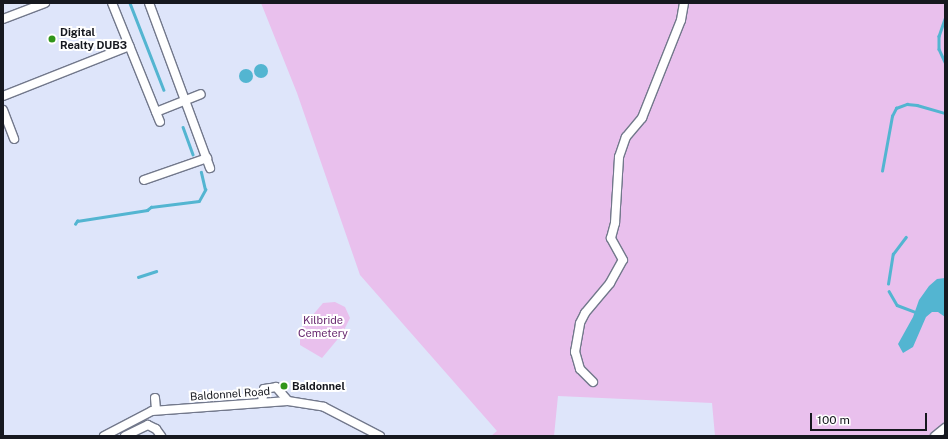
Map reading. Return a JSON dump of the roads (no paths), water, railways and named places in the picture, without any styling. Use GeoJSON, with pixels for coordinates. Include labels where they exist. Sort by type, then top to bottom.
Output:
{"type":"FeatureCollection","features":[{"type":"Feature","properties":{"kind":"street"},"geometry":{"type":"LineString","coordinates":[[3,19],[45,3]]}},
{"type":"Feature","properties":{"kind":"street"},"geometry":{"type":"LineString","coordinates":[[112,3],[160,122]]}},
{"type":"Feature","properties":{"kind":"street"},"geometry":{"type":"LineString","coordinates":[[150,3],[193,116],[192,122],[210,168]]}},
{"type":"Feature","properties":{"kind":"street"},"geometry":{"type":"LineString","coordinates":[[593,382],[580,369],[575,352],[580,323],[585,313],[610,283],[623,260],[611,238],[615,223],[620,157],[626,137],[642,118],[680,20],[684,3]]}},
{"type":"Feature","properties":{"kind":"street"},"geometry":{"type":"LineString","coordinates":[[3,96],[129,46]]}},
{"type":"Feature","properties":{"kind":"street"},"geometry":{"type":"LineString","coordinates":[[156,112],[201,94]]}},
{"type":"Feature","properties":{"kind":"street"},"geometry":{"type":"LineString","coordinates":[[3,110],[14,139]]}},
{"type":"Feature","properties":{"kind":"street"},"geometry":{"type":"LineString","coordinates":[[144,180],[207,158]]}},
{"type":"Feature","properties":{"kind":"street"},"geometry":{"type":"LineString","coordinates":[[262,402],[264,389],[276,387],[288,401]]}},
{"type":"Feature","properties":{"kind":"street"},"geometry":{"type":"LineString","coordinates":[[155,398],[156,410]]}},
{"type":"Feature","properties":{"kind":"street","name":"Baldonnel Road"},"geometry":{"type":"LineString","coordinates":[[104,436],[142,414],[156,410],[288,401],[324,407],[380,436]]}},
{"type":"Feature","properties":{"kind":"street"},"geometry":{"type":"LineString","coordinates":[[125,436],[148,425],[156,429],[161,436]]}},
{"type":"Feature","properties":{"kind":"street"},"geometry":{"type":"LineString","coordinates":[[935,436],[945,428]]}},
{"type":"Feature","properties":{"kind":"water"},"geometry":{"type":"Polygon","coordinates":[[[258,64],[264,64],[268,68],[268,74],[264,78],[258,78],[254,74],[254,68],[258,64]]]}},
{"type":"Feature","properties":{"kind":"water"},"geometry":{"type":"Polygon","coordinates":[[[243,69],[249,69],[253,73],[253,79],[249,83],[243,83],[239,79],[239,73],[243,69]]]}},
{"type":"Feature","properties":{"kind":"water"},"geometry":{"type":"Polygon","coordinates":[[[945,278],[945,317],[938,312],[932,312],[926,317],[913,347],[903,353],[898,344],[913,317],[919,300],[929,286],[937,279],[945,278]]]}},
{"type":"Feature","properties":{"kind":"waterway"},"geometry":{"type":"LineString","coordinates":[[130,3],[164,90]]}},
{"type":"Feature","properties":{"kind":"waterway"},"geometry":{"type":"LineString","coordinates":[[945,19],[939,36],[939,49],[945,62]]}},
{"type":"Feature","properties":{"kind":"waterway"},"geometry":{"type":"LineString","coordinates":[[882,171],[892,116],[896,108],[907,104],[917,105],[945,113]]}},
{"type":"Feature","properties":{"kind":"waterway"},"geometry":{"type":"LineString","coordinates":[[183,127],[193,154]]}},
{"type":"Feature","properties":{"kind":"waterway"},"geometry":{"type":"LineString","coordinates":[[75,224],[77,221],[147,210],[151,207],[199,201],[205,190],[201,172]]}},
{"type":"Feature","properties":{"kind":"waterway"},"geometry":{"type":"LineString","coordinates":[[888,284],[893,254],[906,237]]}},
{"type":"Feature","properties":{"kind":"waterway"},"geometry":{"type":"LineString","coordinates":[[138,277],[156,271]]}},
{"type":"Feature","properties":{"kind":"waterway"},"geometry":{"type":"LineString","coordinates":[[889,291],[897,305],[915,312]]}},
{"type":"Feature","properties":{"kind":"place","name":"Digital Realty DUB3"},"geometry":{"type":"Point","coordinates":[52,39]}},
{"type":"Feature","properties":{"kind":"place","name":"Baldonnel"},"geometry":{"type":"Point","coordinates":[284,386]}},
{"type":"Feature","properties":{"kind":"park label","name":"Kilbride Cemetery"},"geometry":{"type":"Point","coordinates":[323,327]}}]}
